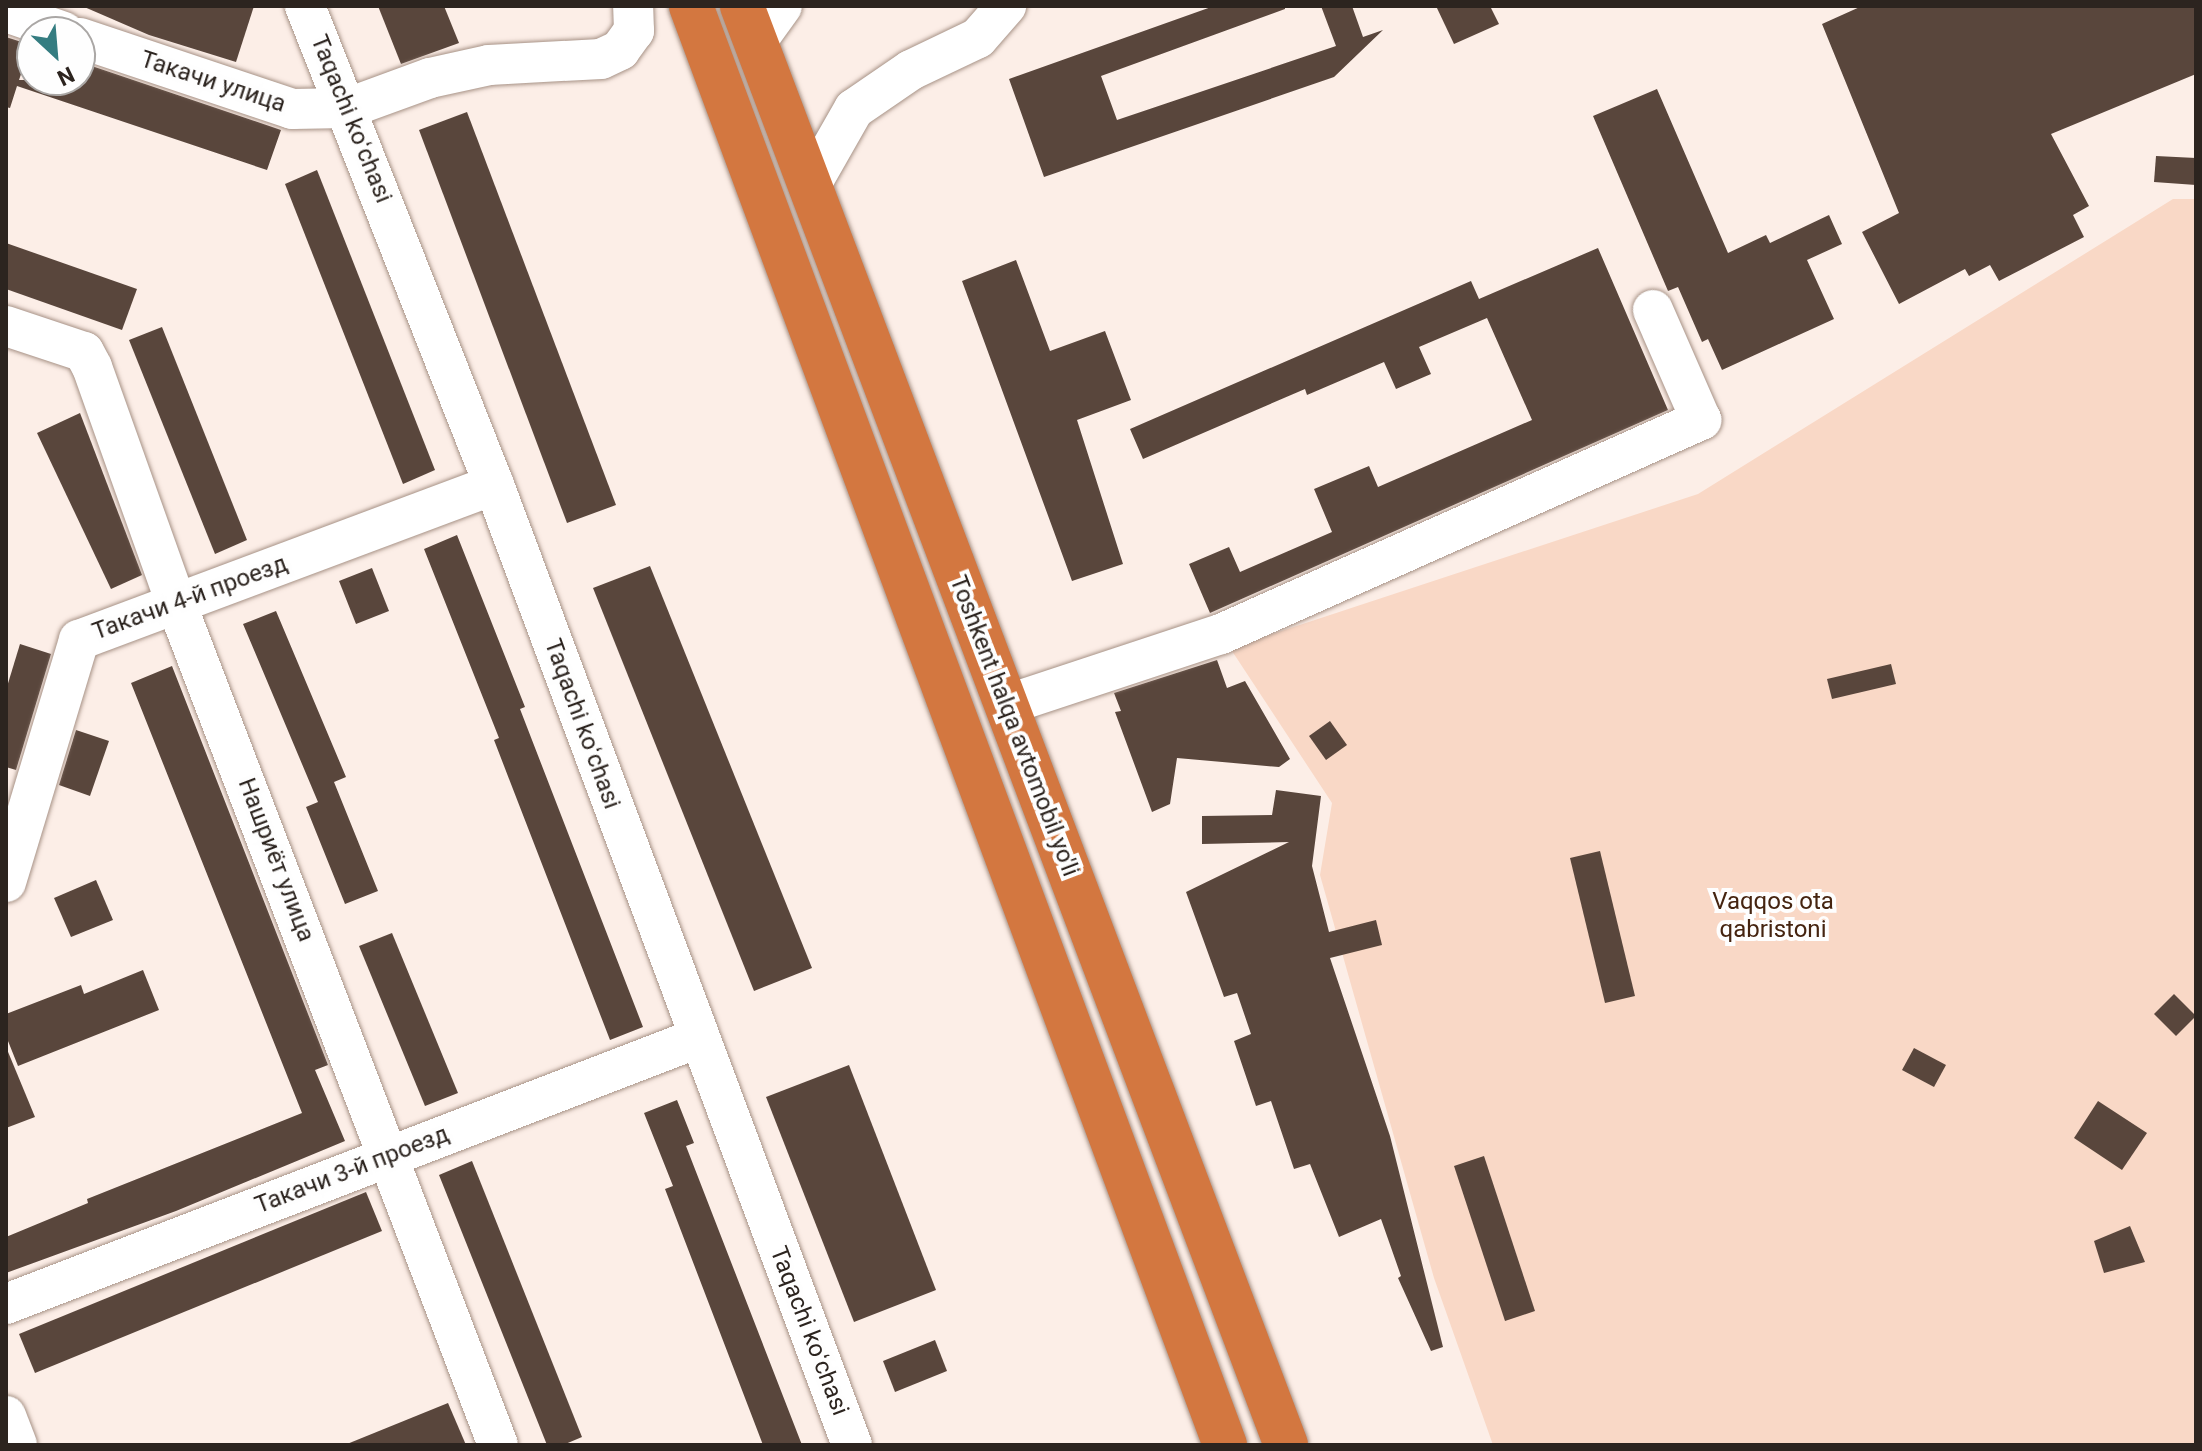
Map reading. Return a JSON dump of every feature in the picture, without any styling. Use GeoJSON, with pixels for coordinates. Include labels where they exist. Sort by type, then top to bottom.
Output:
{"type":"FeatureCollection","features":[{"type":"Feature","properties":{"kind":"highway"},"geometry":{"type":"LineString","coordinates":[[691,6],[1225,1445]]}},
{"type":"Feature","properties":{"kind":"highway","name":"Toshkent halqa avtomobil yo'li"},"geometry":{"type":"LineString","coordinates":[[749,24],[1286,1445]]}},
{"type":"Feature","properties":{"kind":"highway"},"geometry":{"type":"LineString","coordinates":[[820,352],[866,335]]}},
{"type":"Feature","properties":{"kind":"street","name":"Taqachi koʻchasi"},"geometry":{"type":"LineString","coordinates":[[305,6],[348,108],[494,485],[852,1445]]}},
{"type":"Feature","properties":{"kind":"street","name":"Такачи улица"},"geometry":{"type":"LineString","coordinates":[[96,43],[292,109],[348,108],[430,78],[489,65],[601,59],[620,50],[634,31],[633,6]]}},
{"type":"Feature","properties":{"kind":"street"},"geometry":{"type":"LineString","coordinates":[[749,24],[782,6]]}},
{"type":"Feature","properties":{"kind":"street"},"geometry":{"type":"LineString","coordinates":[[810,186],[854,109],[911,70],[978,38],[1006,6]]}},
{"type":"Feature","properties":{"kind":"street"},"geometry":{"type":"LineString","coordinates":[[1006,705],[1221,634],[1701,420],[1653,310]]}},
{"type":"Feature","properties":{"kind":"street","name":"Нашриёт улица"},"geometry":{"type":"LineString","coordinates":[[6,326],[84,352],[176,603],[498,1445]]}},
{"type":"Feature","properties":{"kind":"street","name":"Такачи 4-й проезд"},"geometry":{"type":"LineString","coordinates":[[6,882],[79,640],[494,485]]}},
{"type":"Feature","properties":{"kind":"street","name":"Такачи 3-й проезд"},"geometry":{"type":"LineString","coordinates":[[6,1304],[698,1038]]}},
{"type":"Feature","properties":{"kind":"street"},"geometry":{"type":"LineString","coordinates":[[6,1416],[17,1445]]}},
{"type":"Feature","properties":{"kind":"green space","name":"Vaqqos ota qabristoni"},"geometry":{"type":"Polygon","coordinates":[[[2173,199],[2196,199],[2196,1445],[1493,1445],[1434,1278],[1320,875],[1332,803],[1230,648],[1698,494],[2173,199]]]}},
{"type":"Feature","properties":{"kind":"building"},"geometry":{"type":"Polygon","coordinates":[[[82,6],[254,6],[236,62],[149,35],[82,6]]]}},
{"type":"Feature","properties":{"kind":"building"},"geometry":{"type":"Polygon","coordinates":[[[378,6],[444,6],[459,43],[401,64],[378,6]]]}},
{"type":"Feature","properties":{"kind":"building"},"geometry":{"type":"Polygon","coordinates":[[[1214,6],[1285,6],[1285,9],[1101,76],[1117,120],[1336,46],[1321,6],[1352,6],[1363,37],[1383,30],[1334,77],[1044,177],[1009,79],[1214,6]]]}},
{"type":"Feature","properties":{"kind":"building"},"geometry":{"type":"Polygon","coordinates":[[[1436,6],[1490,6],[1499,24],[1454,44],[1436,6]]]}},
{"type":"Feature","properties":{"kind":"building"},"geometry":{"type":"Polygon","coordinates":[[[1862,6],[2196,6],[2196,74],[2051,134],[2089,206],[2073,215],[2084,237],[1999,281],[1990,265],[1969,276],[1965,269],[1899,304],[1862,232],[1899,213],[1822,24],[1862,6]]]}},
{"type":"Feature","properties":{"kind":"building"},"geometry":{"type":"Polygon","coordinates":[[[6,37],[16,40],[16,89],[10,108],[6,107],[6,37]]]}},
{"type":"Feature","properties":{"kind":"building"},"geometry":{"type":"Polygon","coordinates":[[[96,67],[281,130],[267,170],[47,96],[96,96],[96,67]]]}},
{"type":"Feature","properties":{"kind":"building"},"geometry":{"type":"Polygon","coordinates":[[[1657,89],[1728,253],[1766,235],[1770,243],[1829,215],[1842,244],[1807,260],[1834,319],[1722,370],[1708,339],[1702,342],[1678,287],[1668,291],[1593,116],[1657,89]]]}},
{"type":"Feature","properties":{"kind":"building"},"geometry":{"type":"Polygon","coordinates":[[[467,112],[616,505],[567,523],[419,130],[467,112]]]}},
{"type":"Feature","properties":{"kind":"building"},"geometry":{"type":"Polygon","coordinates":[[[2156,156],[2196,158],[2196,185],[2154,182],[2156,156]]]}},
{"type":"Feature","properties":{"kind":"building"},"geometry":{"type":"Polygon","coordinates":[[[317,170],[435,470],[403,484],[285,184],[317,170]]]}},
{"type":"Feature","properties":{"kind":"building"},"geometry":{"type":"Polygon","coordinates":[[[6,243],[137,289],[122,330],[6,289],[6,243]]]}},
{"type":"Feature","properties":{"kind":"building"},"geometry":{"type":"Polygon","coordinates":[[[1598,248],[1668,410],[1210,613],[1189,564],[1229,547],[1240,572],[1332,532],[1314,489],[1369,466],[1378,487],[1532,420],[1487,318],[1419,347],[1431,374],[1396,389],[1384,362],[1307,395],[1305,389],[1143,459],[1130,429],[1471,281],[1479,299],[1598,248]]]}},
{"type":"Feature","properties":{"kind":"building"},"geometry":{"type":"Polygon","coordinates":[[[1016,260],[1050,351],[1105,331],[1131,400],[1077,420],[1123,564],[1072,581],[962,281],[1016,260]]]}},
{"type":"Feature","properties":{"kind":"building"},"geometry":{"type":"Polygon","coordinates":[[[162,327],[247,540],[215,554],[129,340],[162,327]]]}},
{"type":"Feature","properties":{"kind":"building"},"geometry":{"type":"Polygon","coordinates":[[[80,413],[142,575],[111,589],[37,433],[80,413]]]}},
{"type":"Feature","properties":{"kind":"building"},"geometry":{"type":"Polygon","coordinates":[[[457,535],[525,707],[520,709],[643,1027],[610,1040],[494,740],[499,738],[424,549],[457,535]]]}},
{"type":"Feature","properties":{"kind":"building"},"geometry":{"type":"Polygon","coordinates":[[[650,566],[812,968],[754,991],[593,588],[650,566]]]}},
{"type":"Feature","properties":{"kind":"building"},"geometry":{"type":"Polygon","coordinates":[[[372,568],[389,611],[356,624],[339,581],[372,568]]]}},
{"type":"Feature","properties":{"kind":"building"},"geometry":{"type":"Polygon","coordinates":[[[276,611],[346,777],[334,782],[378,891],[345,904],[306,807],[318,802],[243,624],[276,611]]]}},
{"type":"Feature","properties":{"kind":"building"},"geometry":{"type":"Polygon","coordinates":[[[20,644],[51,654],[16,770],[6,767],[6,690],[20,644]]]}},
{"type":"Feature","properties":{"kind":"building"},"geometry":{"type":"Polygon","coordinates":[[[1217,660],[1227,688],[1245,681],[1290,759],[1279,767],[1177,758],[1170,804],[1152,812],[1115,712],[1121,711],[1114,693],[1217,660]]]}},
{"type":"Feature","properties":{"kind":"building"},"geometry":{"type":"Polygon","coordinates":[[[1891,664],[1896,684],[1832,699],[1827,679],[1891,664]]]}},
{"type":"Feature","properties":{"kind":"building"},"geometry":{"type":"Polygon","coordinates":[[[172,666],[328,1065],[315,1070],[345,1141],[176,1211],[6,1273],[6,1237],[88,1203],[87,1199],[302,1113],[131,683],[172,666]]]}},
{"type":"Feature","properties":{"kind":"building"},"geometry":{"type":"Polygon","coordinates":[[[1330,721],[1347,745],[1326,760],[1309,736],[1330,721]]]}},
{"type":"Feature","properties":{"kind":"building"},"geometry":{"type":"Polygon","coordinates":[[[76,730],[109,741],[90,796],[59,785],[76,730]]]}},
{"type":"Feature","properties":{"kind":"building"},"geometry":{"type":"Polygon","coordinates":[[[1276,790],[1321,796],[1312,866],[1329,932],[1376,920],[1382,945],[1330,958],[1390,1136],[1443,1347],[1431,1351],[1398,1278],[1401,1276],[1381,1219],[1339,1237],[1310,1164],[1294,1169],[1271,1101],[1256,1106],[1234,1041],[1251,1034],[1237,993],[1224,997],[1186,892],[1289,842],[1202,844],[1202,816],[1272,815],[1276,790]]]}},
{"type":"Feature","properties":{"kind":"building"},"geometry":{"type":"Polygon","coordinates":[[[1600,851],[1635,996],[1605,1003],[1570,858],[1600,851]]]}},
{"type":"Feature","properties":{"kind":"building"},"geometry":{"type":"Polygon","coordinates":[[[96,880],[113,920],[71,937],[54,898],[96,880]]]}},
{"type":"Feature","properties":{"kind":"building"},"geometry":{"type":"Polygon","coordinates":[[[392,933],[458,1093],[425,1106],[359,946],[392,933]]]}},
{"type":"Feature","properties":{"kind":"building"},"geometry":{"type":"Polygon","coordinates":[[[143,970],[159,1010],[18,1066],[6,1036],[6,1014],[81,985],[84,994],[143,970]]]}},
{"type":"Feature","properties":{"kind":"building"},"geometry":{"type":"Polygon","coordinates":[[[2174,994],[2196,1016],[2176,1036],[2154,1014],[2174,994]]]}},
{"type":"Feature","properties":{"kind":"building"},"geometry":{"type":"Polygon","coordinates":[[[6,1047],[35,1117],[6,1128],[6,1047]]]}},
{"type":"Feature","properties":{"kind":"building"},"geometry":{"type":"Polygon","coordinates":[[[1914,1048],[1946,1065],[1934,1087],[1902,1070],[1914,1048]]]}},
{"type":"Feature","properties":{"kind":"building"},"geometry":{"type":"Polygon","coordinates":[[[849,1065],[936,1290],[854,1322],[766,1097],[849,1065]]]}},
{"type":"Feature","properties":{"kind":"building"},"geometry":{"type":"Polygon","coordinates":[[[677,1100],[694,1143],[686,1146],[802,1445],[763,1445],[665,1189],[673,1186],[644,1113],[677,1100]]]}},
{"type":"Feature","properties":{"kind":"building"},"geometry":{"type":"Polygon","coordinates":[[[2098,1101],[2147,1133],[2122,1170],[2074,1138],[2098,1101]]]}},
{"type":"Feature","properties":{"kind":"building"},"geometry":{"type":"Polygon","coordinates":[[[1484,1156],[1535,1311],[1505,1321],[1454,1166],[1484,1156]]]}},
{"type":"Feature","properties":{"kind":"building"},"geometry":{"type":"Polygon","coordinates":[[[472,1161],[582,1437],[563,1445],[547,1445],[439,1175],[472,1161]]]}},
{"type":"Feature","properties":{"kind":"building"},"geometry":{"type":"Polygon","coordinates":[[[366,1192],[382,1231],[35,1373],[19,1334],[366,1192]]]}},
{"type":"Feature","properties":{"kind":"building"},"geometry":{"type":"Polygon","coordinates":[[[2130,1226],[2145,1262],[2104,1273],[2094,1241],[2130,1226]]]}},
{"type":"Feature","properties":{"kind":"building"},"geometry":{"type":"Polygon","coordinates":[[[935,1340],[947,1371],[895,1392],[883,1361],[935,1340]]]}},
{"type":"Feature","properties":{"kind":"building"},"geometry":{"type":"Polygon","coordinates":[[[448,1403],[466,1445],[347,1444],[448,1403]]]}}]}
